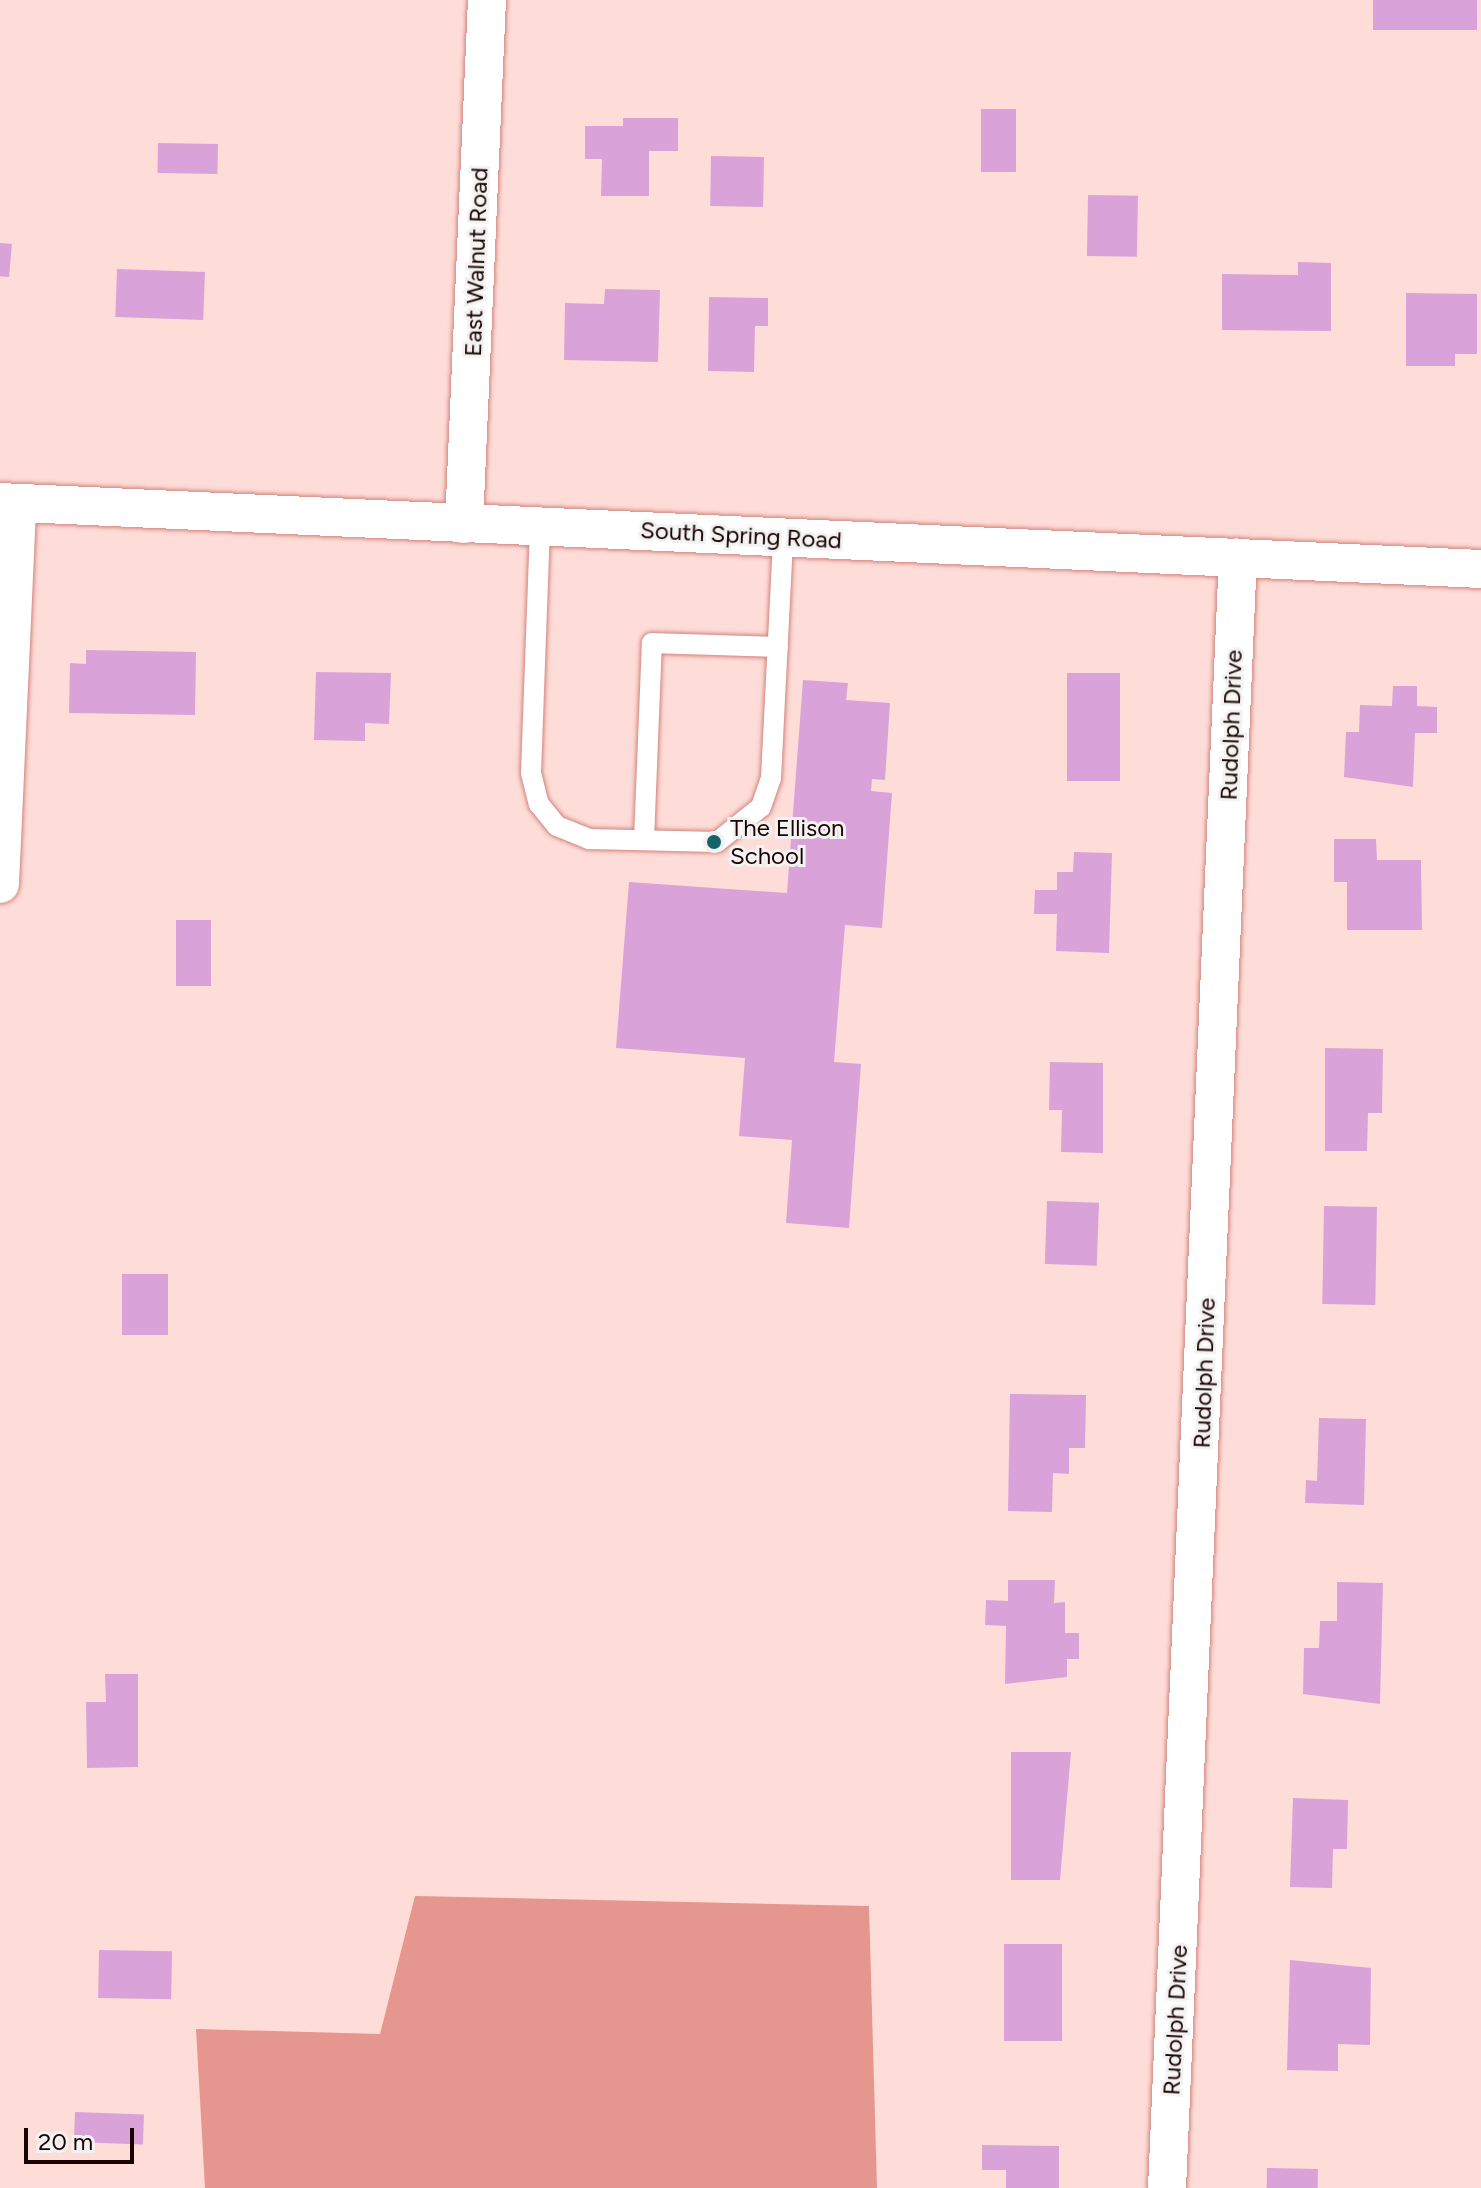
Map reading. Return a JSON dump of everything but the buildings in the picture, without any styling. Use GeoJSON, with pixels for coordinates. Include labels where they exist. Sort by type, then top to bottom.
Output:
{"type":"FeatureCollection","features":[{"type":"Feature","properties":{"kind":"street","name":"East Walnut Road"},"geometry":{"type":"LineString","coordinates":[[464,524],[487,0]]}},
{"type":"Feature","properties":{"kind":"street","name":"South Spring Road"},"geometry":{"type":"LineString","coordinates":[[8,503],[1481,569]]}},
{"type":"Feature","properties":{"kind":"street"},"geometry":{"type":"LineString","coordinates":[[0,884],[8,503]]}},
{"type":"Feature","properties":{"kind":"street","name":"Rudolph Drive"},"geometry":{"type":"LineString","coordinates":[[1167,2188],[1238,558]]}},
{"type":"Feature","properties":{"kind":"lane"},"geometry":{"type":"LineString","coordinates":[[540,527],[531,773],[539,804],[557,826],[589,839],[717,842],[761,807],[771,778],[783,538]]}},
{"type":"Feature","properties":{"kind":"lane"},"geometry":{"type":"LineString","coordinates":[[644,840],[652,643],[778,647]]}},
{"type":"Feature","properties":{"kind":"shaded area"},"geometry":{"type":"Polygon","coordinates":[[[415,1896],[869,1906],[877,2188],[205,2188],[196,2029],[380,2034],[415,1896]]]}},
{"type":"Feature","properties":{"kind":"place","name":"The Ellison School"},"geometry":{"type":"Point","coordinates":[714,842]}}]}
